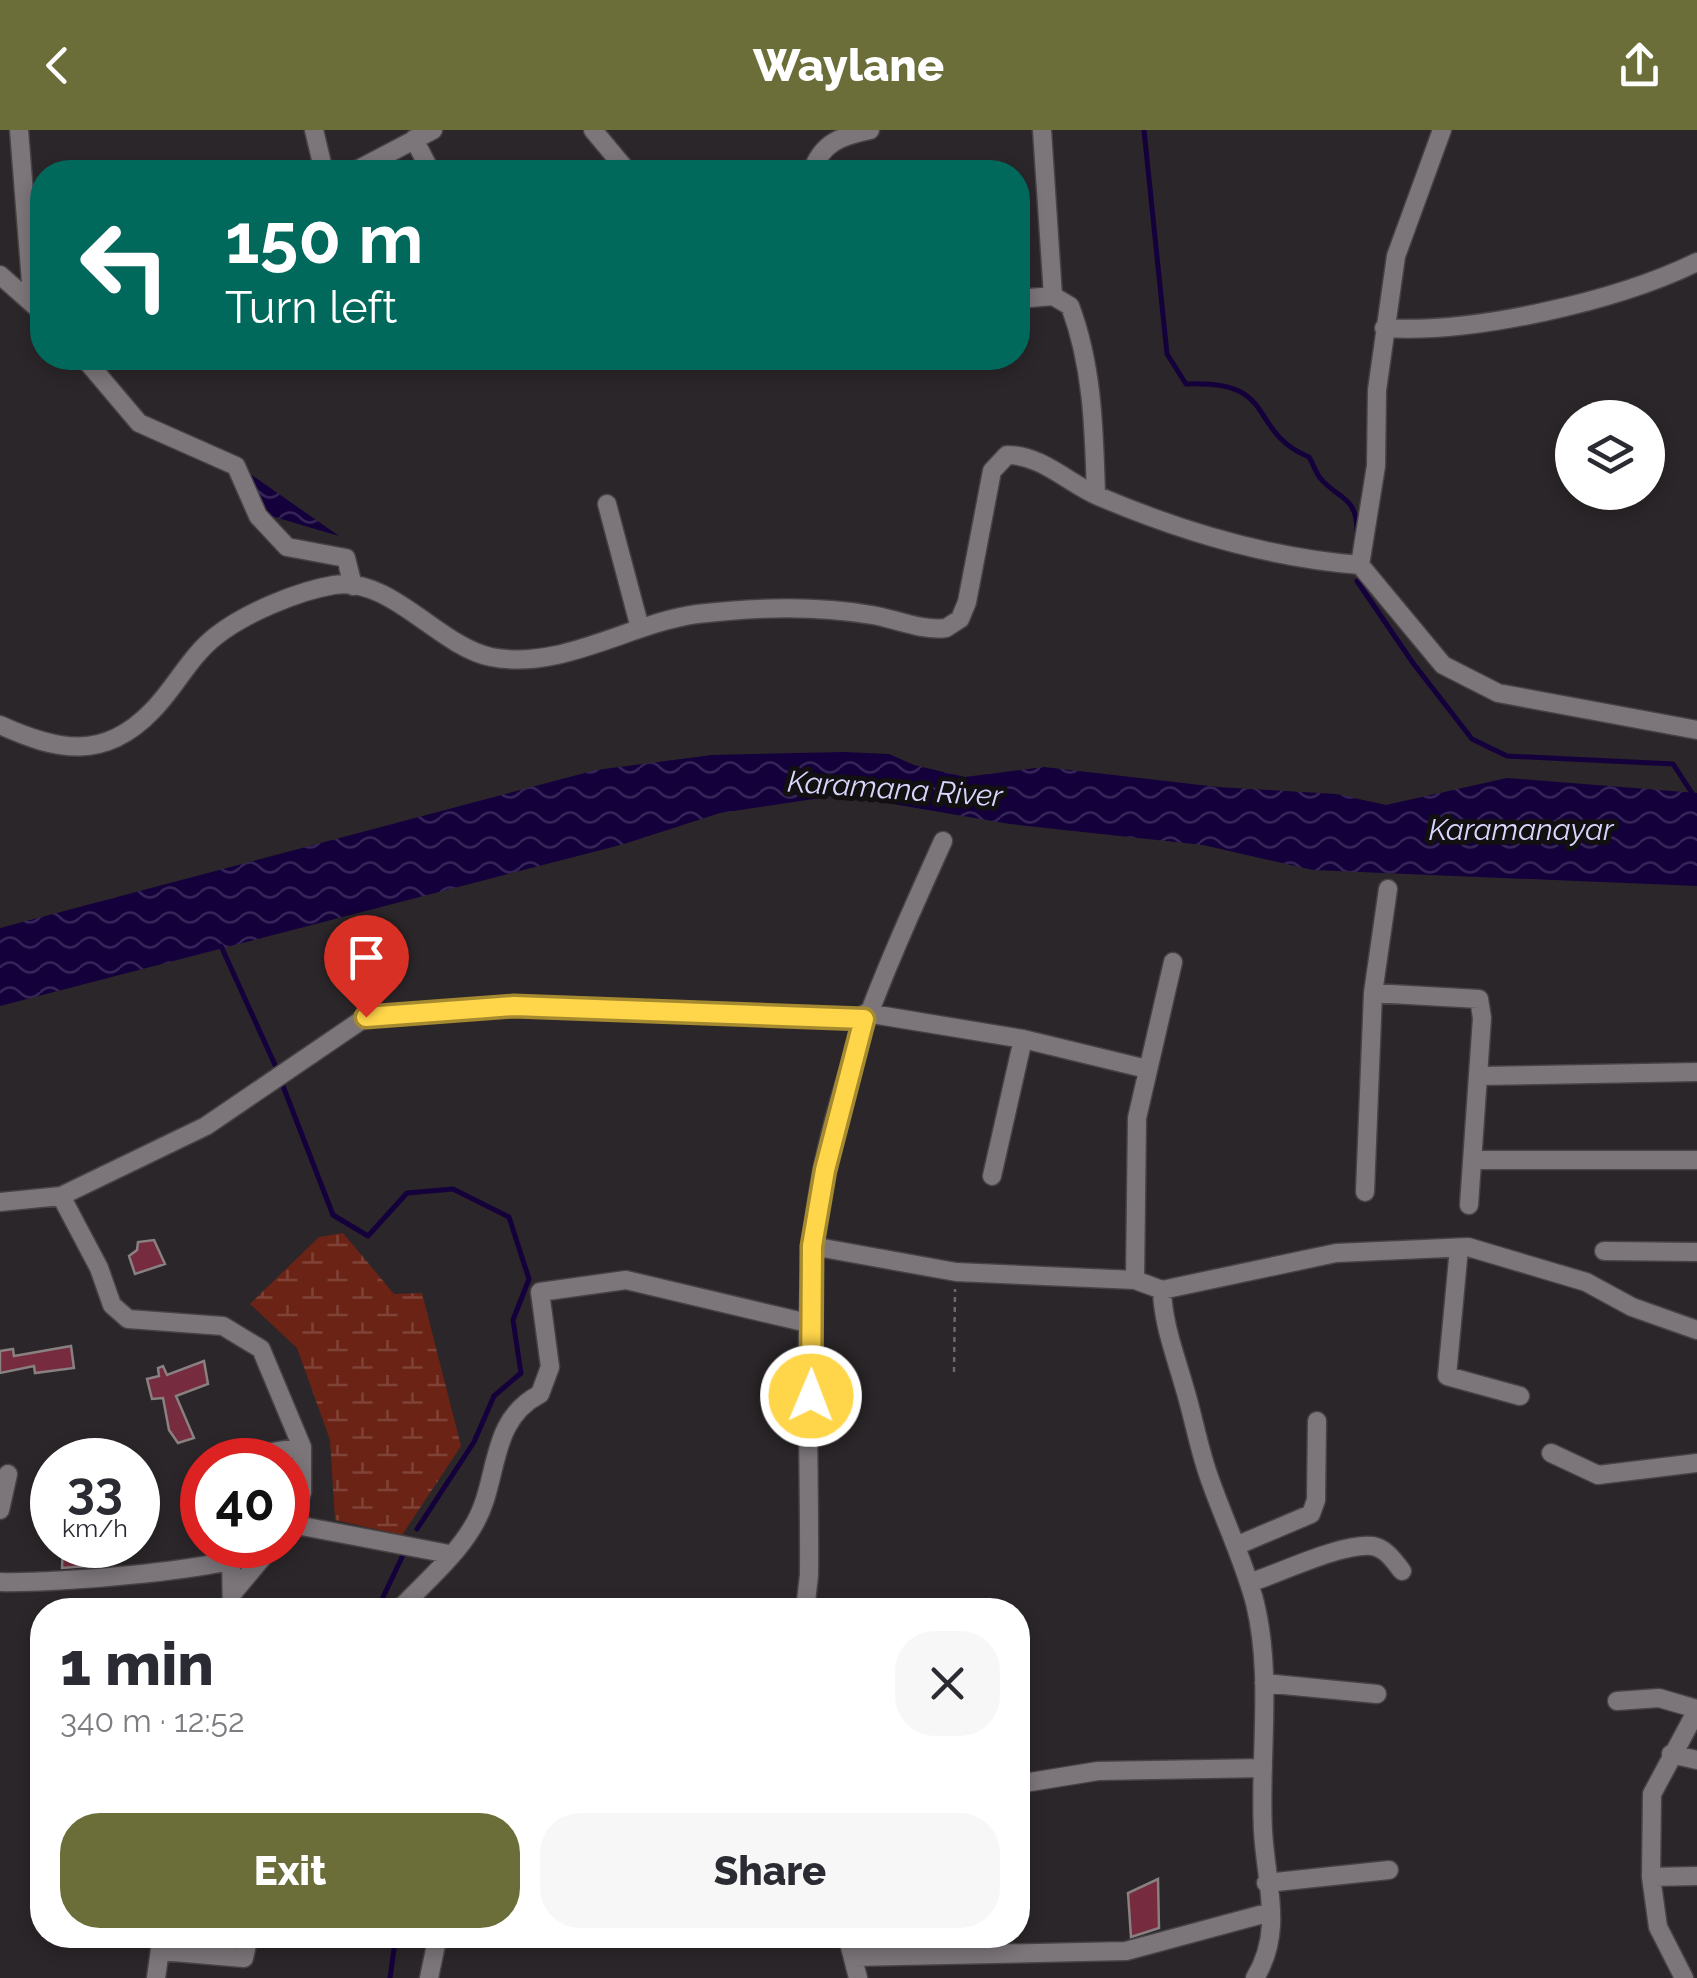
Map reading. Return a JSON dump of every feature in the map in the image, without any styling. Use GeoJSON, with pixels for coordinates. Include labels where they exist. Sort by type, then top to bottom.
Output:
{"type":"FeatureCollection","features":[{"type":"Feature","properties":{"kind":"street"},"geometry":{"type":"LineString","coordinates":[[19,130],[30,228]]}},
{"type":"Feature","properties":{"kind":"street"},"geometry":{"type":"LineString","coordinates":[[314,130],[321,160]]}},
{"type":"Feature","properties":{"kind":"street"},"geometry":{"type":"LineString","coordinates":[[376,160],[433,130]]}},
{"type":"Feature","properties":{"kind":"street"},"geometry":{"type":"LineString","coordinates":[[593,130],[618,160]]}},
{"type":"Feature","properties":{"kind":"street"},"geometry":{"type":"LineString","coordinates":[[816,160],[827,146],[870,130]]}},
{"type":"Feature","properties":{"kind":"street"},"geometry":{"type":"LineString","coordinates":[[1042,130],[1053,296]]}},
{"type":"Feature","properties":{"kind":"street"},"geometry":{"type":"LineString","coordinates":[[1360,565],[1376,466],[1376,390],[1396,256],[1442,130]]}},
{"type":"Feature","properties":{"kind":"street"},"geometry":{"type":"LineString","coordinates":[[414,139],[425,160]]}},
{"type":"Feature","properties":{"kind":"street"},"geometry":{"type":"LineString","coordinates":[[1384,328],[1429,331],[1511,317],[1609,293],[1697,262]]}},
{"type":"Feature","properties":{"kind":"street"},"geometry":{"type":"LineString","coordinates":[[3,276],[30,281]]}},
{"type":"Feature","properties":{"kind":"street"},"geometry":{"type":"LineString","coordinates":[[3,276],[30,301]]}},
{"type":"Feature","properties":{"kind":"street"},"geometry":{"type":"LineString","coordinates":[[1030,298],[1053,296],[1070,306],[1080,334],[1094,414],[1096,495]]}},
{"type":"Feature","properties":{"kind":"street"},"geometry":{"type":"LineString","coordinates":[[94,370],[138,422],[236,466],[258,516],[287,547],[346,558],[353,586]]}},
{"type":"Feature","properties":{"kind":"street"},"geometry":{"type":"LineString","coordinates":[[0,726],[33,740],[77,750],[114,739],[151,713],[217,635],[294,598],[336,584],[384,597],[485,656],[508,660],[614,640],[640,628],[692,615],[797,608],[946,628],[960,619],[967,602],[992,470],[1001,458],[1032,459],[1096,495],[1278,556],[1360,565],[1443,665],[1498,693],[1556,707],[1697,730]]}},
{"type":"Feature","properties":{"kind":"street"},"geometry":{"type":"LineString","coordinates":[[606,504],[640,628]]}},
{"type":"Feature","properties":{"kind":"street"},"geometry":{"type":"LineString","coordinates":[[806,1598],[812,1246],[825,1170],[865,1016],[943,841]]}},
{"type":"Feature","properties":{"kind":"street"},"geometry":{"type":"LineString","coordinates":[[1364,1192],[1373,994],[1388,889]]}},
{"type":"Feature","properties":{"kind":"street"},"geometry":{"type":"LineString","coordinates":[[1135,1280],[1137,1118],[1174,962]]}},
{"type":"Feature","properties":{"kind":"street"},"geometry":{"type":"LineString","coordinates":[[1373,994],[1479,999],[1479,1076],[1469,1205]]}},
{"type":"Feature","properties":{"kind":"street"},"geometry":{"type":"LineString","coordinates":[[0,1202],[61,1196],[206,1126],[366,1017],[514,1006],[865,1016],[1023,1039],[1147,1069]]}},
{"type":"Feature","properties":{"kind":"street"},"geometry":{"type":"LineString","coordinates":[[992,1176],[1023,1039]]}},
{"type":"Feature","properties":{"kind":"street"},"geometry":{"type":"LineString","coordinates":[[1479,1076],[1697,1072]]}},
{"type":"Feature","properties":{"kind":"street"},"geometry":{"type":"LineString","coordinates":[[1473,1160],[1697,1160]]}},
{"type":"Feature","properties":{"kind":"street"},"geometry":{"type":"LineString","coordinates":[[61,1196],[99,1268],[112,1304],[128,1318],[223,1326],[261,1349],[298,1438]]}},
{"type":"Feature","properties":{"kind":"street"},"geometry":{"type":"LineString","coordinates":[[812,1246],[956,1272],[1135,1280],[1162,1290],[1336,1253],[1460,1248],[1586,1282],[1632,1307],[1697,1330]]}},
{"type":"Feature","properties":{"kind":"street"},"geometry":{"type":"LineString","coordinates":[[1460,1248],[1447,1376],[1520,1396]]}},
{"type":"Feature","properties":{"kind":"street"},"geometry":{"type":"LineString","coordinates":[[1604,1251],[1697,1252]]}},
{"type":"Feature","properties":{"kind":"street"},"geometry":{"type":"LineString","coordinates":[[410,1598],[471,1530],[486,1502],[505,1426],[522,1403],[540,1394],[550,1368],[540,1292],[626,1280],[812,1324]]}},
{"type":"Feature","properties":{"kind":"street"},"geometry":{"type":"LineString","coordinates":[[1162,1290],[1163,1315],[1199,1448],[1249,1583],[1264,1683],[1266,1883],[1274,1934],[1270,1954],[1255,1978]]}},
{"type":"Feature","properties":{"kind":"street"},"geometry":{"type":"LineString","coordinates":[[1238,1545],[1311,1514],[1316,1500],[1316,1421]]}},
{"type":"Feature","properties":{"kind":"street"},"geometry":{"type":"LineString","coordinates":[[1551,1454],[1598,1475],[1697,1463]]}},
{"type":"Feature","properties":{"kind":"street"},"geometry":{"type":"LineString","coordinates":[[0,1510],[8,1474]]}},
{"type":"Feature","properties":{"kind":"street"},"geometry":{"type":"LineString","coordinates":[[310,1531],[449,1554]]}},
{"type":"Feature","properties":{"kind":"street"},"geometry":{"type":"LineString","coordinates":[[1249,1583],[1348,1550],[1374,1546],[1388,1554],[1402,1571]]}},
{"type":"Feature","properties":{"kind":"street"},"geometry":{"type":"LineString","coordinates":[[0,1582],[74,1582],[180,1566]]}},
{"type":"Feature","properties":{"kind":"street"},"geometry":{"type":"LineString","coordinates":[[231,1568],[232,1598]]}},
{"type":"Feature","properties":{"kind":"street"},"geometry":{"type":"LineString","coordinates":[[235,1598],[257,1568]]}},
{"type":"Feature","properties":{"kind":"street"},"geometry":{"type":"LineString","coordinates":[[1264,1683],[1376,1694]]}},
{"type":"Feature","properties":{"kind":"street"},"geometry":{"type":"LineString","coordinates":[[1617,1701],[1660,1698],[1697,1709],[1652,1794],[1651,1877],[1658,1927],[1684,1978]]}},
{"type":"Feature","properties":{"kind":"street"},"geometry":{"type":"LineString","coordinates":[[1672,1754],[1697,1760]]}},
{"type":"Feature","properties":{"kind":"street"},"geometry":{"type":"LineString","coordinates":[[1030,1782],[1098,1772],[1262,1768]]}},
{"type":"Feature","properties":{"kind":"street"},"geometry":{"type":"LineString","coordinates":[[1266,1883],[1389,1870]]}},
{"type":"Feature","properties":{"kind":"street"},"geometry":{"type":"LineString","coordinates":[[1651,1877],[1697,1876]]}},
{"type":"Feature","properties":{"kind":"street"},"geometry":{"type":"LineString","coordinates":[[853,1957],[1126,1950],[1271,1912]]}},
{"type":"Feature","properties":{"kind":"street"},"geometry":{"type":"LineString","coordinates":[[156,1978],[161,1948]]}},
{"type":"Feature","properties":{"kind":"street"},"geometry":{"type":"LineString","coordinates":[[189,1948],[244,1958],[246,1948]]}},
{"type":"Feature","properties":{"kind":"street"},"geometry":{"type":"LineString","coordinates":[[434,1977],[437,1948]]}},
{"type":"Feature","properties":{"kind":"street"},"geometry":{"type":"LineString","coordinates":[[851,1948],[858,1978]]}},
{"type":"Feature","properties":{"kind":"path"},"geometry":{"type":"LineString","coordinates":[[954,1372],[956,1272]]}},
{"type":"Feature","properties":{"kind":"green space"},"geometry":{"type":"Polygon","coordinates":[[[343,1233],[394,1294],[422,1293],[461,1446],[402,1535],[335,1520],[330,1440],[297,1348],[250,1304],[319,1237],[343,1233]]]}},
{"type":"Feature","properties":{"kind":"water"},"geometry":{"type":"Polygon","coordinates":[[[249,473],[339,536],[261,513],[249,473]]]}},
{"type":"Feature","properties":{"kind":"water","name":"Karamanayar"},"geometry":{"type":"Polygon","coordinates":[[[889,754],[914,765],[965,777],[1044,767],[1218,787],[1336,794],[1386,805],[1507,778],[1697,793],[1697,886],[1313,870],[1203,845],[1010,824],[840,795],[720,813],[624,844],[0,1006],[0,928],[596,770],[712,755],[889,754]]]}},
{"type":"Feature","properties":{"kind":"building"},"geometry":{"type":"Polygon","coordinates":[[[154,1240],[165,1264],[135,1274],[129,1256],[137,1250],[138,1242],[154,1240]]]}},
{"type":"Feature","properties":{"kind":"building"},"geometry":{"type":"Polygon","coordinates":[[[71,1346],[74,1368],[35,1373],[34,1366],[0,1373],[0,1351],[13,1349],[14,1356],[71,1346]]]}},
{"type":"Feature","properties":{"kind":"building"},"geometry":{"type":"Polygon","coordinates":[[[204,1361],[208,1384],[176,1396],[194,1438],[180,1438],[178,1443],[169,1430],[163,1398],[152,1399],[147,1379],[159,1376],[158,1368],[163,1366],[167,1375],[204,1361]]]}},
{"type":"Feature","properties":{"kind":"building"},"geometry":{"type":"Polygon","coordinates":[[[1158,1879],[1159,1928],[1131,1937],[1128,1893],[1158,1879]]]}},
{"type":"Feature","properties":{"kind":"waterway"},"geometry":{"type":"LineString","coordinates":[[1144,130],[1167,354],[1186,384],[1216,385],[1250,398],[1276,434],[1309,457],[1321,479],[1350,504],[1357,531]]}},
{"type":"Feature","properties":{"kind":"waterway"},"geometry":{"type":"LineString","coordinates":[[1357,581],[1472,739],[1507,756],[1673,764],[1694,796]]}},
{"type":"Feature","properties":{"kind":"waterway"},"geometry":{"type":"LineString","coordinates":[[221,946],[276,1067]]}},
{"type":"Feature","properties":{"kind":"waterway"},"geometry":{"type":"LineString","coordinates":[[283,1086],[333,1215],[368,1236],[407,1193],[453,1189],[509,1217],[529,1279],[513,1320],[521,1373],[494,1396],[474,1442],[417,1529]]}},
{"type":"Feature","properties":{"kind":"waterway"},"geometry":{"type":"LineString","coordinates":[[383,1598],[403,1555]]}},
{"type":"Feature","properties":{"kind":"waterway"},"geometry":{"type":"LineString","coordinates":[[390,1978],[394,1948]]}},
{"type":"Feature","properties":{"kind":"route"},"geometry":{"type":"LineString","coordinates":[[366,1017],[514,1006],[864,1019],[825,1170],[812,1246],[811,1396]]}},
{"type":"Feature","properties":{"kind":"water label","name":"Karamana River"},"geometry":{"type":"Point","coordinates":[895,789]}}]}
